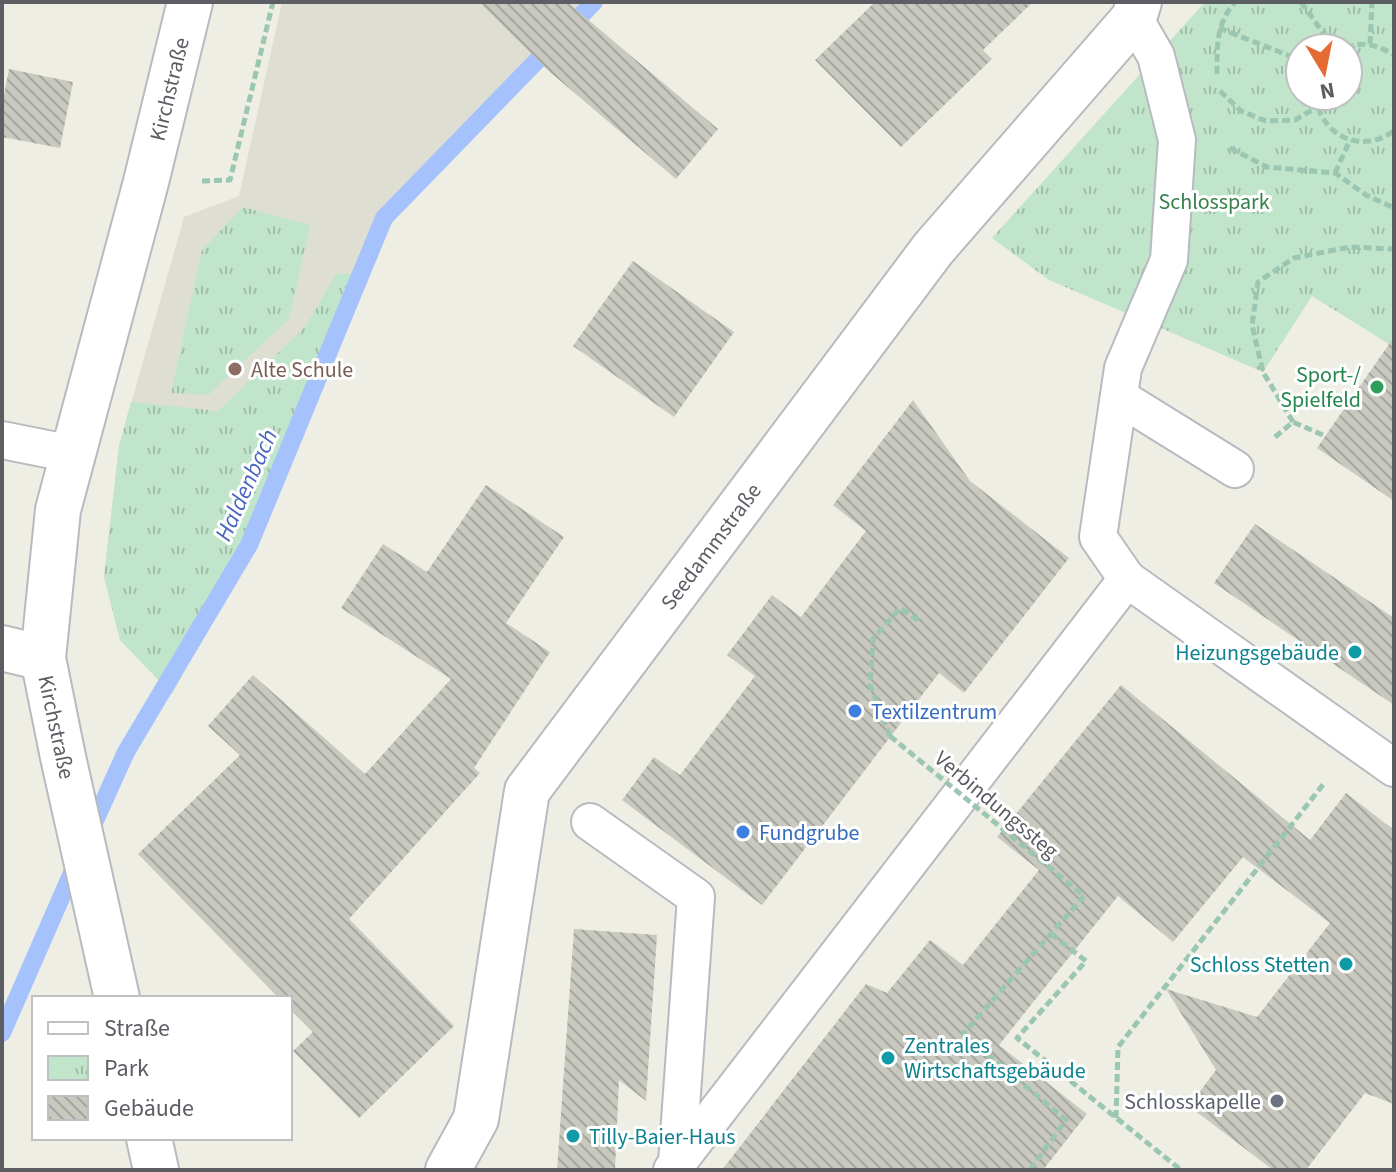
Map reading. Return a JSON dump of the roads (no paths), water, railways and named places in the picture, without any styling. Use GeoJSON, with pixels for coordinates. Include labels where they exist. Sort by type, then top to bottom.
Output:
{"type":"FeatureCollection","features":[{"type":"Feature","properties":{"kind":"street","name":"Kirchstraße"},"geometry":{"type":"LineString","coordinates":[[117,996],[63,757],[22,653],[190,2]]}},
{"type":"Feature","properties":{"kind":"street","name":"Seedammstraße"},"geometry":{"type":"LineString","coordinates":[[448,1170],[476,1119],[527,791],[933,249],[1136,10]]}},
{"type":"Feature","properties":{"kind":"street"},"geometry":{"type":"LineString","coordinates":[[149,1140],[156,1170]]}},
{"type":"Feature","properties":{"kind":"lane"},"geometry":{"type":"LineString","coordinates":[[1136,10],[1156,56],[1177,140],[1169,260],[1123,368],[1098,537],[1127,579],[1394,768]]}},
{"type":"Feature","properties":{"kind":"lane"},"geometry":{"type":"LineString","coordinates":[[1119,397],[1235,469]]}},
{"type":"Feature","properties":{"kind":"lane"},"geometry":{"type":"LineString","coordinates":[[2,440],[72,454]]}},
{"type":"Feature","properties":{"kind":"lane"},"geometry":{"type":"LineString","coordinates":[[674,1166],[1127,579]]}},
{"type":"Feature","properties":{"kind":"lane"},"geometry":{"type":"LineString","coordinates":[[590,822],[696,897],[674,1166]]}},
{"type":"Feature","properties":{"kind":"waterway","name":"Haldenbach"},"geometry":{"type":"LineString","coordinates":[[88,836],[126,752],[249,545],[384,218],[594,2]]}},
{"type":"Feature","properties":{"kind":"waterway","name":"Haldenbach"},"geometry":{"type":"LineString","coordinates":[[2,1033],[78,859]]}},
{"type":"Feature","properties":{"kind":"place","name":"Alte Schule"},"geometry":{"type":"Point","coordinates":[235,369]}},
{"type":"Feature","properties":{"kind":"place","name":"Sport-/ Spielfeld"},"geometry":{"type":"Point","coordinates":[1377,387]}},
{"type":"Feature","properties":{"kind":"place","name":"Heizungsgebäude"},"geometry":{"type":"Point","coordinates":[1355,652]}},
{"type":"Feature","properties":{"kind":"place","name":"Textilzentrum"},"geometry":{"type":"Point","coordinates":[855,711]}},
{"type":"Feature","properties":{"kind":"place","name":"Fundgrube"},"geometry":{"type":"Point","coordinates":[743,832]}},
{"type":"Feature","properties":{"kind":"place","name":"Schloss Stetten"},"geometry":{"type":"Point","coordinates":[1346,964]}},
{"type":"Feature","properties":{"kind":"place","name":"Zentrales Wirtschaftsgebäude"},"geometry":{"type":"Point","coordinates":[888,1058]}},
{"type":"Feature","properties":{"kind":"place","name":"Schlosskapelle"},"geometry":{"type":"Point","coordinates":[1277,1101]}},
{"type":"Feature","properties":{"kind":"place","name":"Tilly-Baier-Haus"},"geometry":{"type":"Point","coordinates":[573,1136]}},
{"type":"Feature","properties":{"kind":"park label","name":"Schlosspark"},"geometry":{"type":"Point","coordinates":[1214,201]}}]}
